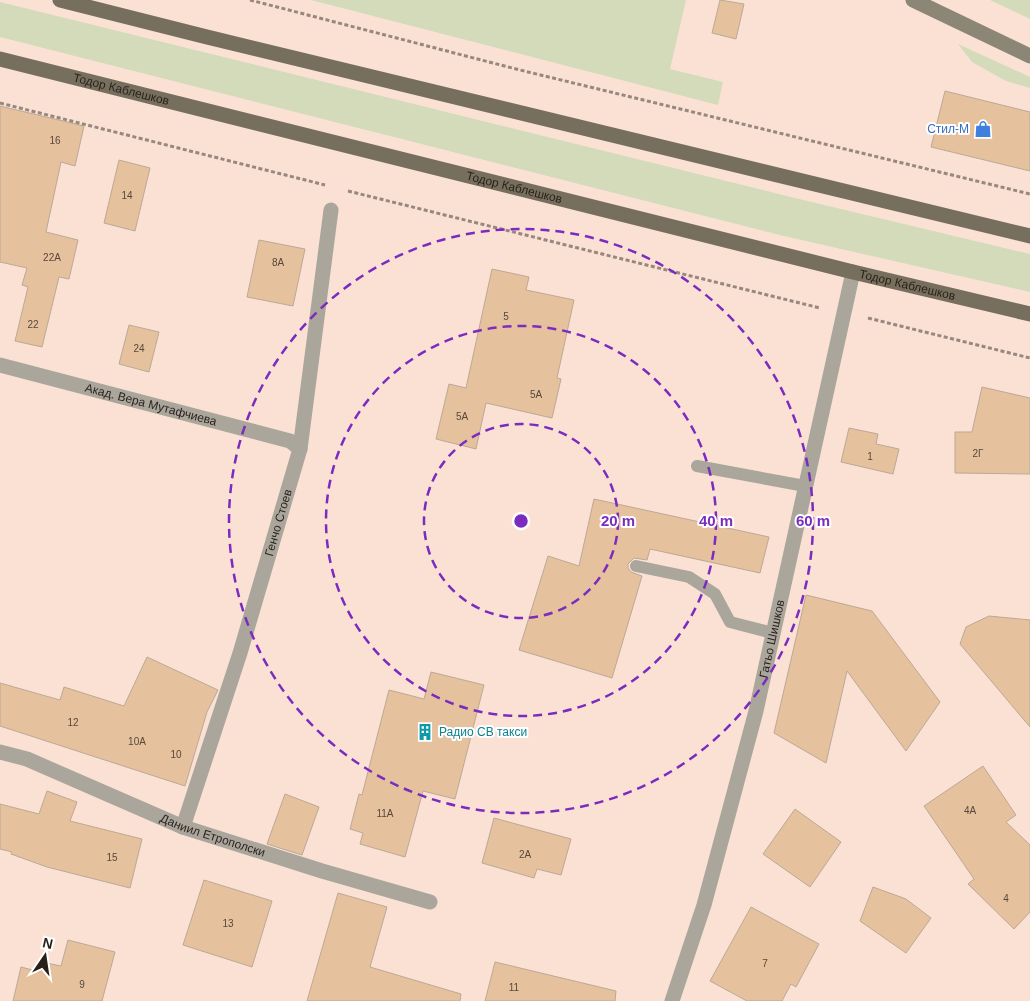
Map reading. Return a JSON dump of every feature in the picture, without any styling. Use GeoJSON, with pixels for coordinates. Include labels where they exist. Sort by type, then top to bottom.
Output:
{"type":"FeatureCollection","features":[{"type":"Feature","properties":{"kind":"main road"},"geometry":{"type":"LineString","coordinates":[[60,0],[226,42],[1030,236]]}},
{"type":"Feature","properties":{"kind":"main road"},"geometry":{"type":"LineString","coordinates":[[913,0],[1030,56]]}},
{"type":"Feature","properties":{"kind":"main road","name":"Тодор Каблешков"},"geometry":{"type":"LineString","coordinates":[[0,60],[853,272],[1030,314]]}},
{"type":"Feature","properties":{"kind":"street","name":"Генчо Стоев"},"geometry":{"type":"LineString","coordinates":[[183,827],[240,654],[300,449],[331,210]]}},
{"type":"Feature","properties":{"kind":"street","name":"Гатьо Шишков"},"geometry":{"type":"LineString","coordinates":[[672,1001],[704,905],[756,712],[853,272]]}},
{"type":"Feature","properties":{"kind":"street","name":"Акад. Вера Мутафчиева"},"geometry":{"type":"LineString","coordinates":[[0,365],[290,441],[300,449]]}},
{"type":"Feature","properties":{"kind":"street","name":"Даниил Етрополски"},"geometry":{"type":"LineString","coordinates":[[0,752],[26,759],[183,827],[322,871],[430,902]]}},
{"type":"Feature","properties":{"kind":"lane"},"geometry":{"type":"LineString","coordinates":[[697,466],[806,486]]}},
{"type":"Feature","properties":{"kind":"lane"},"geometry":{"type":"LineString","coordinates":[[636,566],[689,577],[715,594],[730,622],[773,633]]}},
{"type":"Feature","properties":{"kind":"path"},"geometry":{"type":"LineString","coordinates":[[250,0],[520,70],[1030,194]]}},
{"type":"Feature","properties":{"kind":"path"},"geometry":{"type":"LineString","coordinates":[[0,104],[334,188]]}},
{"type":"Feature","properties":{"kind":"path"},"geometry":{"type":"LineString","coordinates":[[344,190],[820,308]]}},
{"type":"Feature","properties":{"kind":"path"},"geometry":{"type":"LineString","coordinates":[[867,318],[1030,358]]}},
{"type":"Feature","properties":{"kind":"green space"},"geometry":{"type":"Polygon","coordinates":[[[311,0],[686,0],[670,69],[723,82],[718,105],[311,0]]]}},
{"type":"Feature","properties":{"kind":"green space"},"geometry":{"type":"Polygon","coordinates":[[[990,0],[1030,0],[1030,19],[990,0]]]}},
{"type":"Feature","properties":{"kind":"green space"},"geometry":{"type":"Polygon","coordinates":[[[0,2],[1030,254],[1030,292],[784,236],[0,37],[0,2]]]}},
{"type":"Feature","properties":{"kind":"green space"},"geometry":{"type":"Polygon","coordinates":[[[958,44],[1030,77],[1030,88],[1006,81],[972,62],[958,44]]]}},
{"type":"Feature","properties":{"kind":"building"},"geometry":{"type":"Polygon","coordinates":[[[720,0],[744,4],[736,39],[712,33],[720,0]]]}},
{"type":"Feature","properties":{"kind":"building","name":"Стил-М"},"geometry":{"type":"Polygon","coordinates":[[[945,91],[1030,112],[1030,171],[931,147],[945,91]]]}},
{"type":"Feature","properties":{"kind":"building"},"geometry":{"type":"Polygon","coordinates":[[[0,106],[84,126],[75,166],[61,162],[46,232],[78,240],[69,279],[59,277],[42,347],[15,341],[28,287],[22,285],[27,268],[0,262],[0,106]]]}},
{"type":"Feature","properties":{"kind":"building"},"geometry":{"type":"Polygon","coordinates":[[[119,160],[150,168],[135,231],[104,223],[119,160]]]}},
{"type":"Feature","properties":{"kind":"building"},"geometry":{"type":"Polygon","coordinates":[[[259,240],[305,249],[293,306],[247,297],[259,240]]]}},
{"type":"Feature","properties":{"kind":"building"},"geometry":{"type":"Polygon","coordinates":[[[492,269],[529,277],[526,290],[574,300],[557,378],[561,379],[552,418],[486,403],[476,449],[436,439],[449,384],[466,388],[492,269]]]}},
{"type":"Feature","properties":{"kind":"building"},"geometry":{"type":"Polygon","coordinates":[[[129,325],[159,332],[149,372],[119,364],[129,325]]]}},
{"type":"Feature","properties":{"kind":"building"},"geometry":{"type":"Polygon","coordinates":[[[982,387],[1030,398],[1030,474],[955,473],[955,432],[972,432],[982,387]]]}},
{"type":"Feature","properties":{"kind":"building"},"geometry":{"type":"Polygon","coordinates":[[[849,428],[878,434],[876,444],[899,449],[893,474],[841,462],[849,428]]]}},
{"type":"Feature","properties":{"kind":"building"},"geometry":{"type":"Polygon","coordinates":[[[594,499],[769,537],[760,573],[650,549],[647,560],[634,558],[628,564],[631,572],[642,576],[612,678],[519,650],[548,556],[579,566],[594,499]]]}},
{"type":"Feature","properties":{"kind":"building"},"geometry":{"type":"Polygon","coordinates":[[[806,595],[872,611],[940,702],[906,751],[847,671],[826,763],[774,733],[806,595]]]}},
{"type":"Feature","properties":{"kind":"building"},"geometry":{"type":"Polygon","coordinates":[[[989,616],[1030,620],[1030,727],[960,644],[966,627],[989,616]]]}},
{"type":"Feature","properties":{"kind":"building"},"geometry":{"type":"Polygon","coordinates":[[[147,657],[218,690],[207,712],[185,786],[0,726],[0,683],[60,700],[64,687],[124,706],[147,657]]]}},
{"type":"Feature","properties":{"kind":"building","name":"Радио СВ такси"},"geometry":{"type":"Polygon","coordinates":[[[431,672],[484,685],[455,799],[423,791],[405,857],[360,844],[363,833],[350,829],[359,794],[362,795],[389,690],[424,699],[431,672]]]}},
{"type":"Feature","properties":{"kind":"building"},"geometry":{"type":"Polygon","coordinates":[[[983,766],[1016,815],[1006,822],[1030,845],[1030,912],[1014,929],[968,884],[974,879],[924,806],[983,766]]]}},
{"type":"Feature","properties":{"kind":"building"},"geometry":{"type":"Polygon","coordinates":[[[47,791],[77,802],[70,821],[142,839],[130,888],[47,867],[0,849],[0,804],[39,814],[47,791]]]}},
{"type":"Feature","properties":{"kind":"building"},"geometry":{"type":"Polygon","coordinates":[[[285,794],[319,807],[302,855],[267,844],[285,794]]]}},
{"type":"Feature","properties":{"kind":"building"},"geometry":{"type":"Polygon","coordinates":[[[795,809],[841,842],[810,887],[763,854],[795,809]]]}},
{"type":"Feature","properties":{"kind":"building"},"geometry":{"type":"Polygon","coordinates":[[[494,818],[571,839],[561,875],[537,869],[534,878],[482,863],[494,818]]]}},
{"type":"Feature","properties":{"kind":"building"},"geometry":{"type":"Polygon","coordinates":[[[204,880],[272,901],[252,967],[183,945],[204,880]]]}},
{"type":"Feature","properties":{"kind":"building"},"geometry":{"type":"Polygon","coordinates":[[[873,887],[906,899],[931,918],[906,953],[860,921],[873,887]]]}},
{"type":"Feature","properties":{"kind":"building"},"geometry":{"type":"Polygon","coordinates":[[[338,893],[387,907],[370,967],[461,994],[460,1001],[307,1001],[338,893]]]}},
{"type":"Feature","properties":{"kind":"building"},"geometry":{"type":"Polygon","coordinates":[[[751,907],[819,944],[796,987],[791,984],[782,1001],[747,1001],[710,981],[751,907]]]}},
{"type":"Feature","properties":{"kind":"building"},"geometry":{"type":"Polygon","coordinates":[[[68,940],[115,952],[102,1001],[13,1001],[21,967],[40,972],[42,962],[61,966],[68,940]]]}},
{"type":"Feature","properties":{"kind":"building"},"geometry":{"type":"Polygon","coordinates":[[[495,962],[616,991],[615,1001],[485,1001],[495,962]]]}},
{"type":"Feature","properties":{"kind":"place","name":"Стил-М"},"geometry":{"type":"Point","coordinates":[983,129]}},
{"type":"Feature","properties":{"kind":"place","name":"Радио СВ такси"},"geometry":{"type":"Point","coordinates":[425,732]}}]}
